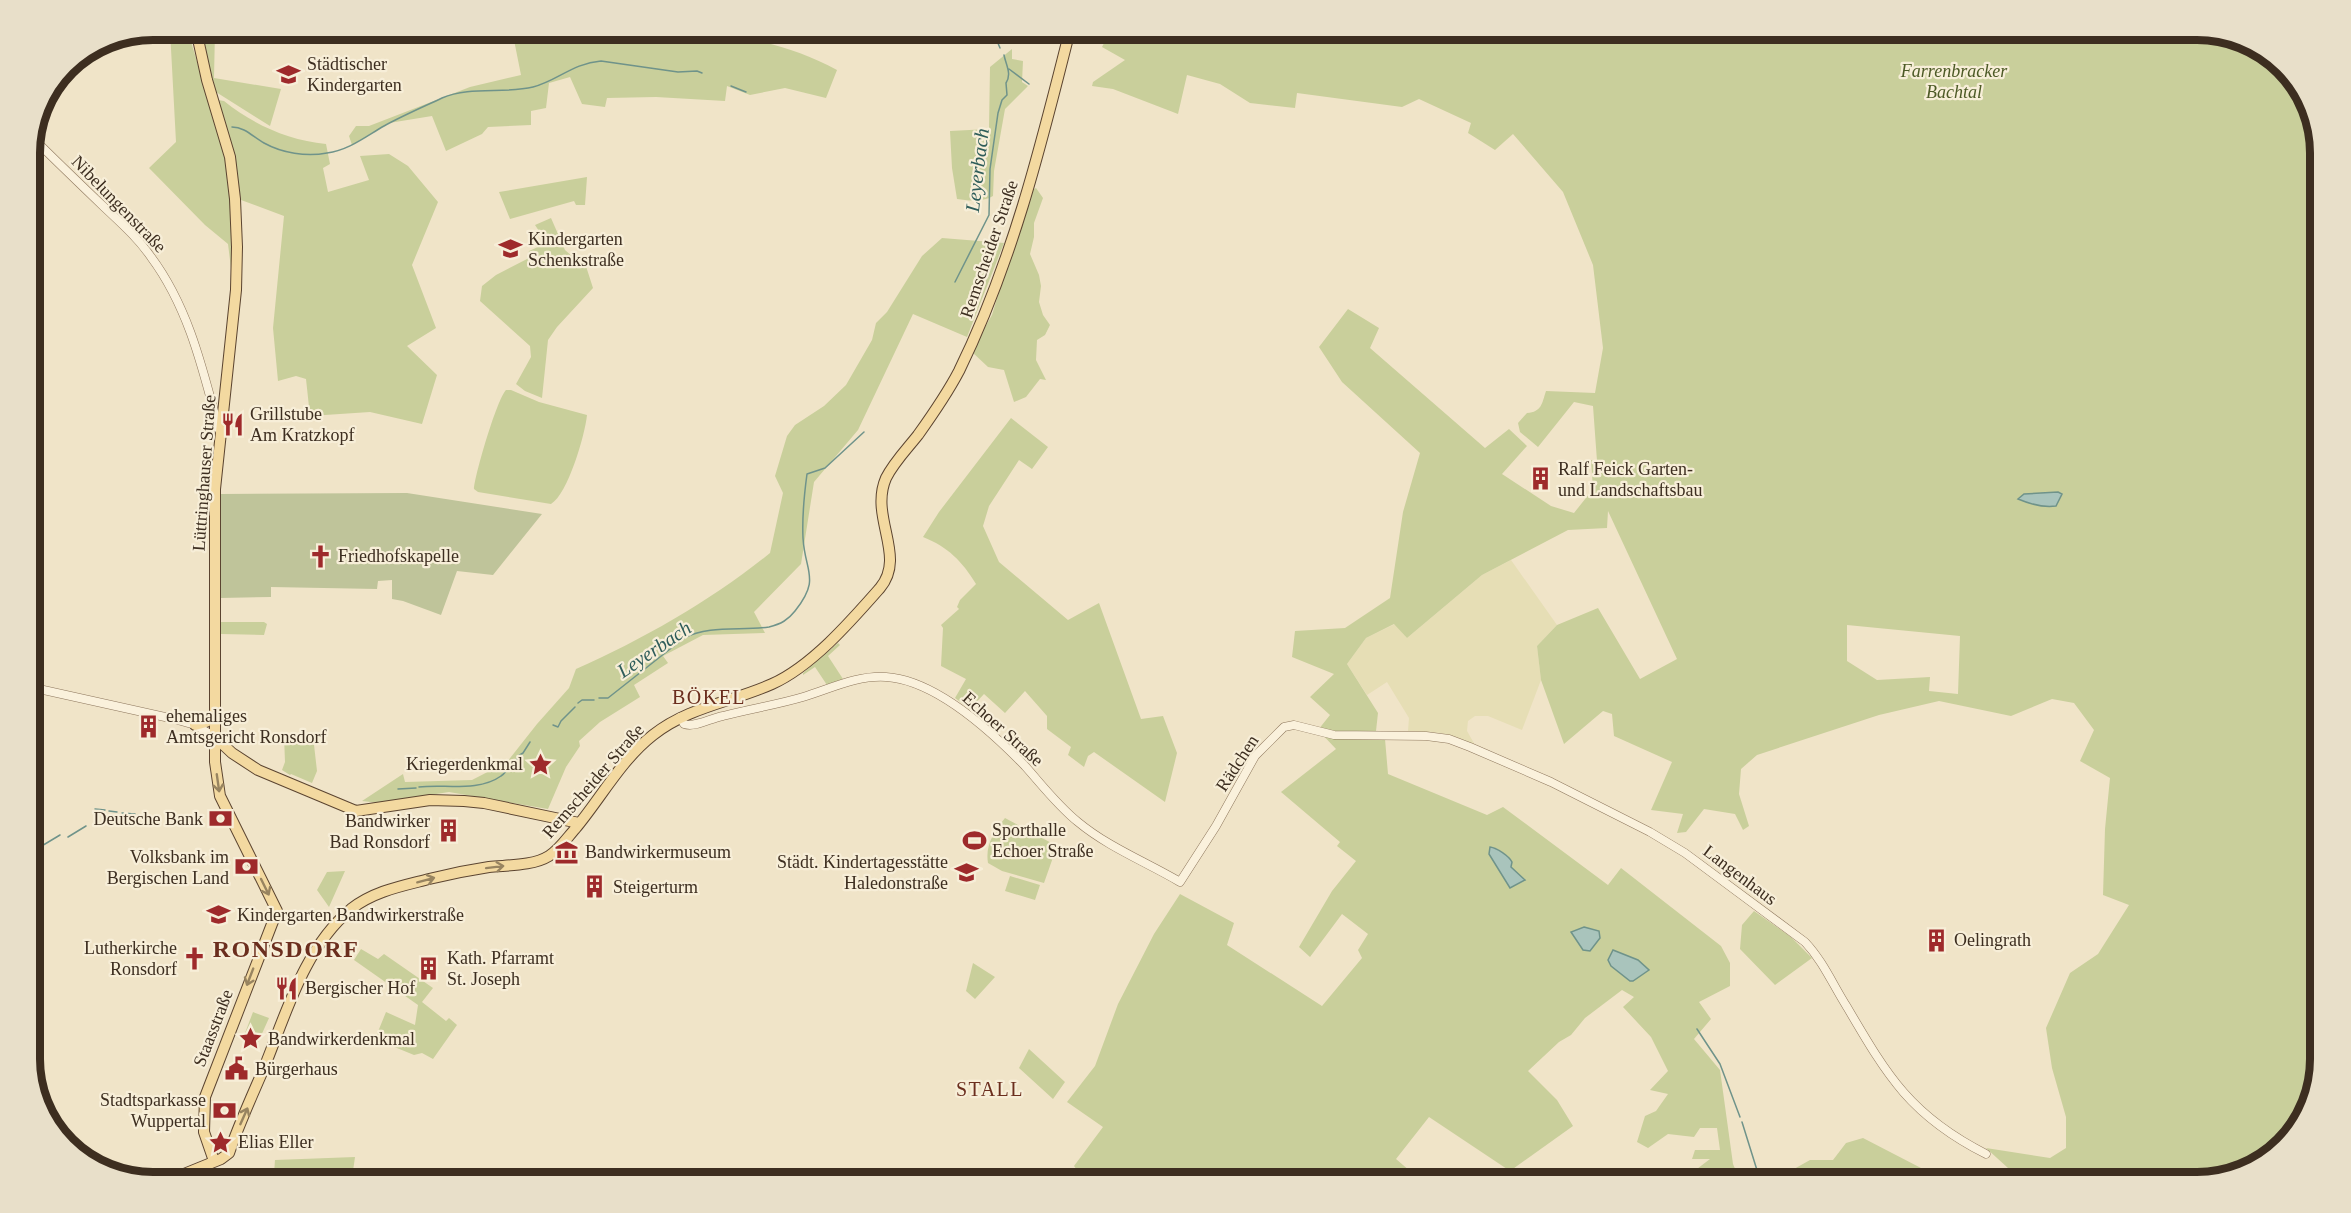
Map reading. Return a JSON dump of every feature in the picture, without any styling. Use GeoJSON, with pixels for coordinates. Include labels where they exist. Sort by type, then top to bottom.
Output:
{"type":"FeatureCollection","features":[{"type":"Feature","properties":{"kind":"main road","name":"Lüttringhauser Straße"},"geometry":{"type":"LineString","coordinates":[[198,40],[207,80],[230,157],[235,200],[236,290],[220,434],[214,519],[215,762],[219,792],[277,911]]}},
{"type":"Feature","properties":{"kind":"main road","name":"Remscheider Straße"},"geometry":{"type":"LineString","coordinates":[[214,1161],[221,1160],[229,1153],[291,1001],[318,945],[350,910],[375,894],[449,874],[544,859],[558,848],[634,753],[657,732],[680,717],[762,688],[788,675],[828,643],[887,577],[891,559],[882,515],[881,495],[885,482],[893,466],[941,404],[989,306],[1035,165],[1067,40]]}},
{"type":"Feature","properties":{"kind":"main road"},"geometry":{"type":"LineString","coordinates":[[195,725],[214,717]]}},
{"type":"Feature","properties":{"kind":"main road"},"geometry":{"type":"LineString","coordinates":[[215,737],[232,753],[258,770],[356,811],[430,800],[464,801],[579,823]]}},
{"type":"Feature","properties":{"kind":"main road","name":"Staasstraße"},"geometry":{"type":"LineString","coordinates":[[214,1161],[204,1132],[205,1097],[277,911]]}},
{"type":"Feature","properties":{"kind":"main road"},"geometry":{"type":"LineString","coordinates":[[188,1172],[214,1161]]}},
{"type":"Feature","properties":{"kind":"street","name":"Nibelungenstraße"},"geometry":{"type":"LineString","coordinates":[[41,146],[128,230],[158,267],[177,302],[197,349],[207,377],[220,434]]}},
{"type":"Feature","properties":{"kind":"street","name":"Echoer Straße"},"geometry":{"type":"LineString","coordinates":[[680,717],[684,724],[692,726],[736,712],[801,698],[864,678],[903,679],[940,695],[962,709],[1023,765],[1080,824],[1103,840],[1180,882]]}},
{"type":"Feature","properties":{"kind":"street"},"geometry":{"type":"LineString","coordinates":[[41,690],[195,725],[215,737]]}},
{"type":"Feature","properties":{"kind":"street","name":"Rädchen"},"geometry":{"type":"LineString","coordinates":[[1180,882],[1216,826],[1255,756],[1278,730],[1294,725],[1334,735],[1392,734]]}},
{"type":"Feature","properties":{"kind":"street","name":"Langenhaus"},"geometry":{"type":"LineString","coordinates":[[1392,734],[1449,739],[1470,747],[1566,789],[1685,853],[1805,942],[1819,957],[1868,1043],[1908,1100],[1942,1129],[1986,1154]]}},
{"type":"Feature","properties":{"kind":"shaded area"},"geometry":{"type":"Polygon","coordinates":[[[1511,560],[1557,625],[1537,646],[1541,680],[1522,730],[1488,716],[1475,716],[1468,721],[1467,731],[1475,745],[1441,733],[1408,731],[1409,718],[1387,682],[1367,695],[1347,664],[1366,638],[1395,624],[1407,638],[1482,575],[1511,560]]]}},
{"type":"Feature","properties":{"kind":"green space"},"geometry":{"type":"Polygon","coordinates":[[[171,40],[191,40],[224,151],[231,202],[232,276],[228,244],[205,225],[149,168],[176,142],[171,40]]]}},
{"type":"Feature","properties":{"kind":"green space"},"geometry":{"type":"Polygon","coordinates":[[[203,40],[215,40],[214,78],[281,89],[270,126],[216,92],[203,40]]]}},
{"type":"Feature","properties":{"kind":"green space"},"geometry":{"type":"Polygon","coordinates":[[[514,40],[754,40],[799,53],[837,70],[826,98],[785,88],[750,95],[727,86],[725,101],[656,97],[607,98],[605,107],[582,104],[570,77],[549,83],[546,108],[531,111],[531,125],[488,127],[482,134],[446,151],[432,116],[389,123],[352,145],[349,136],[356,126],[369,126],[470,87],[521,75],[514,40]]]}},
{"type":"Feature","properties":{"kind":"green space","name":"Farrenbracker Bachtal"},"geometry":{"type":"Polygon","coordinates":[[[1106,40],[2197,40],[2227,44],[2241,49],[2272,69],[2282,79],[2299,104],[2310,146],[2310,1074],[2302,1103],[2282,1134],[2254,1157],[2227,1169],[2212,1172],[2012,1172],[1986,1148],[2050,1158],[2066,1148],[2066,1117],[2052,1068],[2046,1028],[2070,973],[2098,954],[2129,905],[2103,895],[2105,829],[2110,778],[2080,761],[2094,730],[2074,703],[2052,699],[2011,716],[1939,701],[1879,715],[1757,755],[1741,769],[1739,794],[1749,826],[1743,830],[1735,814],[1704,809],[1686,832],[1677,833],[1683,814],[1651,810],[1672,762],[1614,736],[1612,714],[1603,711],[1564,744],[1541,680],[1537,646],[1557,625],[1598,608],[1640,679],[1677,659],[1608,511],[1607,528],[1568,530],[1482,575],[1407,638],[1394,624],[1366,638],[1347,664],[1378,713],[1376,731],[1385,739],[1388,774],[1487,815],[1503,807],[1608,885],[1621,868],[1721,946],[1730,963],[1730,986],[1699,1002],[1711,1019],[1694,1039],[1720,1070],[1733,1164],[1736,1172],[1693,1172],[1710,1159],[1692,1159],[1695,1150],[1720,1150],[1717,1128],[1700,1128],[1694,1137],[1668,1134],[1648,1148],[1637,1142],[1645,1116],[1656,1111],[1668,1094],[1650,1090],[1668,1071],[1651,1037],[1623,1007],[1634,997],[1622,990],[1585,1018],[1571,1035],[1559,1042],[1528,1071],[1557,1100],[1573,1126],[1510,1171],[1429,1117],[1396,1159],[1411,1172],[1079,1172],[1074,1166],[1103,1127],[1067,1102],[1095,1066],[1118,1004],[1154,934],[1180,894],[1234,923],[1227,945],[1322,1006],[1362,958],[1358,950],[1368,934],[1342,914],[1310,957],[1299,947],[1332,891],[1356,861],[1337,846],[1340,842],[1281,792],[1336,749],[1318,730],[1330,715],[1310,697],[1334,674],[1292,657],[1295,631],[1345,628],[1390,598],[1403,512],[1420,453],[1342,382],[1319,347],[1348,309],[1379,328],[1370,348],[1485,448],[1509,429],[1527,446],[1502,474],[1551,506],[1574,513],[1593,489],[1591,460],[1597,461],[1593,406],[1574,402],[1538,447],[1520,432],[1518,423],[1527,413],[1539,409],[1546,391],[1595,393],[1603,348],[1593,265],[1563,192],[1513,134],[1495,150],[1468,133],[1471,123],[1419,99],[1402,107],[1297,93],[1295,108],[1250,103],[1220,84],[1187,75],[1178,114],[1113,89],[1092,86],[1093,82],[1125,60],[1102,47],[1106,40]],[[1847,625],[1847,661],[1877,680],[1930,677],[1929,691],[1958,694],[1960,636],[1847,625]],[[1496,848],[1489,854],[1505,880],[1513,885],[1516,884],[1509,857],[1496,848]]]}},
{"type":"Feature","properties":{"kind":"green space"},"geometry":{"type":"Polygon","coordinates":[[[1012,49],[1012,59],[1023,61],[1022,82],[1028,86],[1005,109],[994,171],[993,196],[976,200],[957,199],[950,131],[989,129],[990,67],[1012,49]]]}},
{"type":"Feature","properties":{"kind":"green space"},"geometry":{"type":"Polygon","coordinates":[[[218,100],[224,101],[235,110],[272,130],[298,139],[326,144],[330,164],[323,168],[328,192],[369,180],[360,156],[389,154],[408,166],[438,202],[412,265],[436,328],[407,346],[437,375],[422,424],[370,412],[310,416],[306,379],[296,376],[278,381],[273,328],[284,216],[241,200],[233,148],[218,100]]]}},
{"type":"Feature","properties":{"kind":"green space"},"geometry":{"type":"Polygon","coordinates":[[[587,177],[585,205],[576,205],[574,201],[510,219],[499,192],[587,177]]]}},
{"type":"Feature","properties":{"kind":"green space"},"geometry":{"type":"Polygon","coordinates":[[[1036,188],[1043,198],[1034,223],[1030,254],[1039,275],[1041,286],[1039,302],[1043,315],[1050,325],[1045,335],[1037,340],[1036,360],[1046,380],[1040,379],[1026,397],[1014,402],[1004,370],[988,367],[971,351],[992,315],[1021,219],[1032,190],[1036,188]]]}},
{"type":"Feature","properties":{"kind":"green space"},"geometry":{"type":"Polygon","coordinates":[[[551,218],[565,250],[573,257],[584,260],[593,288],[548,340],[542,398],[525,391],[516,384],[531,357],[530,346],[480,301],[482,286],[496,275],[527,259],[529,251],[547,243],[535,225],[551,218]]]}},
{"type":"Feature","properties":{"kind":"green space"},"geometry":{"type":"Polygon","coordinates":[[[942,238],[1004,243],[967,337],[913,314],[858,430],[814,482],[801,564],[754,612],[765,633],[703,635],[663,656],[668,663],[634,685],[640,697],[600,722],[579,741],[580,746],[566,767],[548,809],[449,792],[379,803],[362,801],[403,774],[405,782],[472,780],[507,762],[569,688],[576,669],[627,645],[677,617],[725,587],[770,553],[783,493],[775,476],[787,436],[795,425],[824,406],[846,385],[872,340],[876,323],[887,312],[922,256],[942,238]]]}},
{"type":"Feature","properties":{"kind":"green space"},"geometry":{"type":"Polygon","coordinates":[[[506,390],[587,415],[583,436],[569,477],[564,489],[551,504],[478,492],[474,489],[487,437],[497,407],[506,390]]]}},
{"type":"Feature","properties":{"kind":"green space"},"geometry":{"type":"Polygon","coordinates":[[[1011,418],[1048,447],[1032,469],[1019,460],[989,506],[983,526],[999,562],[1068,620],[1099,603],[1141,719],[1163,716],[1177,753],[1165,802],[1094,752],[1088,756],[1084,767],[1068,755],[1071,747],[1047,729],[1047,716],[1025,691],[1005,713],[984,694],[970,709],[955,698],[966,679],[941,666],[943,628],[941,625],[959,609],[957,607],[960,600],[976,584],[954,556],[940,545],[923,537],[939,512],[1011,418]]]}},
{"type":"Feature","properties":{"kind":"green space"},"geometry":{"type":"Polygon","coordinates":[[[407,493],[542,514],[493,575],[457,571],[441,615],[392,599],[392,580],[378,581],[377,589],[271,587],[271,597],[220,598],[221,494],[407,493]]]}},
{"type":"Feature","properties":{"kind":"green space"},"geometry":{"type":"Polygon","coordinates":[[[221,622],[264,622],[267,624],[264,635],[221,634],[221,622]]]}},
{"type":"Feature","properties":{"kind":"green space"},"geometry":{"type":"Polygon","coordinates":[[[838,643],[840,645],[828,656],[843,679],[827,685],[815,667],[803,675],[803,673],[838,643]]]}},
{"type":"Feature","properties":{"kind":"green space"},"geometry":{"type":"Polygon","coordinates":[[[284,736],[313,736],[317,771],[312,783],[282,770],[285,762],[284,736]]]}},
{"type":"Feature","properties":{"kind":"green space"},"geometry":{"type":"Polygon","coordinates":[[[1005,818],[1057,846],[1044,883],[1002,871],[988,863],[987,856],[991,839],[1005,818]]]}},
{"type":"Feature","properties":{"kind":"green space"},"geometry":{"type":"Polygon","coordinates":[[[345,871],[329,907],[317,890],[327,872],[345,871]]]}},
{"type":"Feature","properties":{"kind":"green space"},"geometry":{"type":"Polygon","coordinates":[[[1010,876],[1040,885],[1035,900],[1005,891],[1010,876]]]}},
{"type":"Feature","properties":{"kind":"green space"},"geometry":{"type":"Polygon","coordinates":[[[1754,911],[1791,937],[1812,958],[1775,985],[1740,949],[1742,925],[1754,911]]]}},
{"type":"Feature","properties":{"kind":"green space"},"geometry":{"type":"Polygon","coordinates":[[[361,949],[378,959],[384,954],[433,988],[422,1002],[446,1021],[449,1018],[457,1025],[433,1059],[422,1053],[414,1055],[375,1039],[386,1012],[415,1025],[418,1005],[354,960],[361,949]]]}},
{"type":"Feature","properties":{"kind":"green space"},"geometry":{"type":"Polygon","coordinates":[[[973,963],[995,977],[975,999],[966,991],[973,963]]]}},
{"type":"Feature","properties":{"kind":"green space"},"geometry":{"type":"Polygon","coordinates":[[[253,1012],[269,1018],[256,1047],[252,1038],[242,1041],[253,1012]]]}},
{"type":"Feature","properties":{"kind":"green space"},"geometry":{"type":"Polygon","coordinates":[[[1029,1049],[1065,1082],[1053,1099],[1019,1068],[1029,1049]]]}},
{"type":"Feature","properties":{"kind":"green space"},"geometry":{"type":"Polygon","coordinates":[[[1863,1138],[1929,1172],[1789,1172],[1810,1160],[1833,1160],[1846,1143],[1863,1138]]]}},
{"type":"Feature","properties":{"kind":"green space"},"geometry":{"type":"Polygon","coordinates":[[[355,1157],[353,1171],[327,1172],[274,1172],[275,1160],[355,1157]]]}},
{"type":"Feature","properties":{"kind":"water"},"geometry":{"type":"Polygon","coordinates":[[[2058,492],[2062,494],[2056,506],[2037,505],[2018,499],[2024,494],[2058,492]]]}},
{"type":"Feature","properties":{"kind":"water"},"geometry":{"type":"Polygon","coordinates":[[[1490,847],[1508,857],[1512,862],[1511,867],[1525,880],[1510,888],[1489,854],[1490,847]]]}},
{"type":"Feature","properties":{"kind":"water"},"geometry":{"type":"Polygon","coordinates":[[[1584,927],[1599,931],[1600,938],[1590,951],[1583,950],[1571,932],[1584,927]]]}},
{"type":"Feature","properties":{"kind":"water"},"geometry":{"type":"Polygon","coordinates":[[[1613,950],[1638,960],[1649,970],[1630,981],[1611,966],[1608,960],[1613,950]]]}},
{"type":"Feature","properties":{"kind":"waterway","name":"Leyerbach"},"geometry":{"type":"LineString","coordinates":[[997,40],[1000,48]]}},
{"type":"Feature","properties":{"kind":"waterway","name":"Leyerbach"},"geometry":{"type":"LineString","coordinates":[[955,282],[989,215],[990,169],[998,113],[1002,100],[1007,95],[1006,83],[1009,73],[1004,55]]}},
{"type":"Feature","properties":{"kind":"waterway"},"geometry":{"type":"LineString","coordinates":[[232,127],[245,130],[278,149],[294,153],[319,154],[350,146],[384,126],[453,94],[533,87],[591,62],[601,61],[678,72],[702,73]]}},
{"type":"Feature","properties":{"kind":"waterway"},"geometry":{"type":"LineString","coordinates":[[1009,69],[1029,84]]}},
{"type":"Feature","properties":{"kind":"waterway"},"geometry":{"type":"LineString","coordinates":[[731,86],[746,92]]}},
{"type":"Feature","properties":{"kind":"waterway","name":"Leyerbach"},"geometry":{"type":"LineString","coordinates":[[599,698],[608,698],[684,638],[704,631],[769,627],[790,617],[808,591],[810,575],[804,550],[803,530],[807,474],[825,468],[864,432]]}},
{"type":"Feature","properties":{"kind":"waterway","name":"Leyerbach"},"geometry":{"type":"LineString","coordinates":[[578,703],[582,700],[594,700]]}},
{"type":"Feature","properties":{"kind":"waterway","name":"Leyerbach"},"geometry":{"type":"LineString","coordinates":[[553,725],[558,727],[575,707]]}},
{"type":"Feature","properties":{"kind":"waterway","name":"Leyerbach"},"geometry":{"type":"LineString","coordinates":[[419,787],[472,786],[492,781],[516,762],[518,756],[523,753],[530,742]]}},
{"type":"Feature","properties":{"kind":"waterway","name":"Leyerbach"},"geometry":{"type":"LineString","coordinates":[[398,789],[416,788]]}},
{"type":"Feature","properties":{"kind":"waterway","name":"Leyerbach"},"geometry":{"type":"LineString","coordinates":[[95,809],[105,810]]}},
{"type":"Feature","properties":{"kind":"waterway","name":"Leyerbach"},"geometry":{"type":"LineString","coordinates":[[109,811],[117,812]]}},
{"type":"Feature","properties":{"kind":"waterway","name":"Leyerbach"},"geometry":{"type":"LineString","coordinates":[[122,813],[135,814]]}},
{"type":"Feature","properties":{"kind":"waterway","name":"Leyerbach"},"geometry":{"type":"LineString","coordinates":[[138,815],[152,817]]}},
{"type":"Feature","properties":{"kind":"waterway","name":"Leyerbach"},"geometry":{"type":"LineString","coordinates":[[68,837],[86,826]]}},
{"type":"Feature","properties":{"kind":"waterway","name":"Leyerbach"},"geometry":{"type":"LineString","coordinates":[[41,846],[60,835]]}},
{"type":"Feature","properties":{"kind":"waterway"},"geometry":{"type":"LineString","coordinates":[[1697,1029],[1720,1064],[1740,1117]]}},
{"type":"Feature","properties":{"kind":"waterway"},"geometry":{"type":"LineString","coordinates":[[1742,1122],[1758,1172]]}},
{"type":"Feature","properties":{"kind":"place","name":"Städtischer Kindergarten"},"geometry":{"type":"Point","coordinates":[289,74]}},
{"type":"Feature","properties":{"kind":"place","name":"Kindergarten Schenkstraße"},"geometry":{"type":"Point","coordinates":[510,249]}},
{"type":"Feature","properties":{"kind":"place","name":"Grillstube Am Kratzkopf"},"geometry":{"type":"Point","coordinates":[232,424]}},
{"type":"Feature","properties":{"kind":"place","name":"Ralf Feick Garten- und Landschaftsbau"},"geometry":{"type":"Point","coordinates":[1540,479]}},
{"type":"Feature","properties":{"kind":"place","name":"Friedhofskapelle"},"geometry":{"type":"Point","coordinates":[320,556]}},
{"type":"Feature","properties":{"kind":"place","name":"ehemaliges Amtsgericht Ronsdorf"},"geometry":{"type":"Point","coordinates":[148,726]}},
{"type":"Feature","properties":{"kind":"place","name":"Kriegerdenkmal"},"geometry":{"type":"Point","coordinates":[541,764]}},
{"type":"Feature","properties":{"kind":"place","name":"Deutsche Bank"},"geometry":{"type":"Point","coordinates":[221,819]}},
{"type":"Feature","properties":{"kind":"place","name":"Bandwirker Bad Ronsdorf"},"geometry":{"type":"Point","coordinates":[448,831]}},
{"type":"Feature","properties":{"kind":"place","name":"Sporthalle Echoer Straße"},"geometry":{"type":"Point","coordinates":[974,840]}},
{"type":"Feature","properties":{"kind":"place","name":"Bandwirkermuseum"},"geometry":{"type":"Point","coordinates":[567,852]}},
{"type":"Feature","properties":{"kind":"place","name":"Volksbank im Bergischen Land"},"geometry":{"type":"Point","coordinates":[247,867]}},
{"type":"Feature","properties":{"kind":"place","name":"Städt. Kindertagesstätte Haledonstraße"},"geometry":{"type":"Point","coordinates":[966,872]}},
{"type":"Feature","properties":{"kind":"place","name":"Steigerturm"},"geometry":{"type":"Point","coordinates":[595,887]}},
{"type":"Feature","properties":{"kind":"place","name":"Kindergarten Bandwirkerstraße"},"geometry":{"type":"Point","coordinates":[219,915]}},
{"type":"Feature","properties":{"kind":"place","name":"Oelingrath"},"geometry":{"type":"Point","coordinates":[1936,940]}},
{"type":"Feature","properties":{"kind":"place","name":"Lutherkirche Ronsdorf"},"geometry":{"type":"Point","coordinates":[195,958]}},
{"type":"Feature","properties":{"kind":"place","name":"Kath. Pfarramt St. Joseph"},"geometry":{"type":"Point","coordinates":[429,968]}},
{"type":"Feature","properties":{"kind":"place","name":"Bergischer Hof"},"geometry":{"type":"Point","coordinates":[287,988]}},
{"type":"Feature","properties":{"kind":"place","name":"Bandwirkerdenkmal"},"geometry":{"type":"Point","coordinates":[250,1039]}},
{"type":"Feature","properties":{"kind":"place","name":"Bürgerhaus"},"geometry":{"type":"Point","coordinates":[237,1069]}},
{"type":"Feature","properties":{"kind":"place","name":"Stadtsparkasse Wuppertal"},"geometry":{"type":"Point","coordinates":[224,1110]}},
{"type":"Feature","properties":{"kind":"place","name":"Elias Eller"},"geometry":{"type":"Point","coordinates":[220,1142]}},
{"type":"Feature","properties":{"kind":"district","name":"BÖKEL"},"geometry":{"type":"Point","coordinates":[709,697]}},
{"type":"Feature","properties":{"kind":"district","name":"RONSDORF"},"geometry":{"type":"Point","coordinates":[286,949]}},
{"type":"Feature","properties":{"kind":"district","name":"STALL"},"geometry":{"type":"Point","coordinates":[990,1089]}}]}
